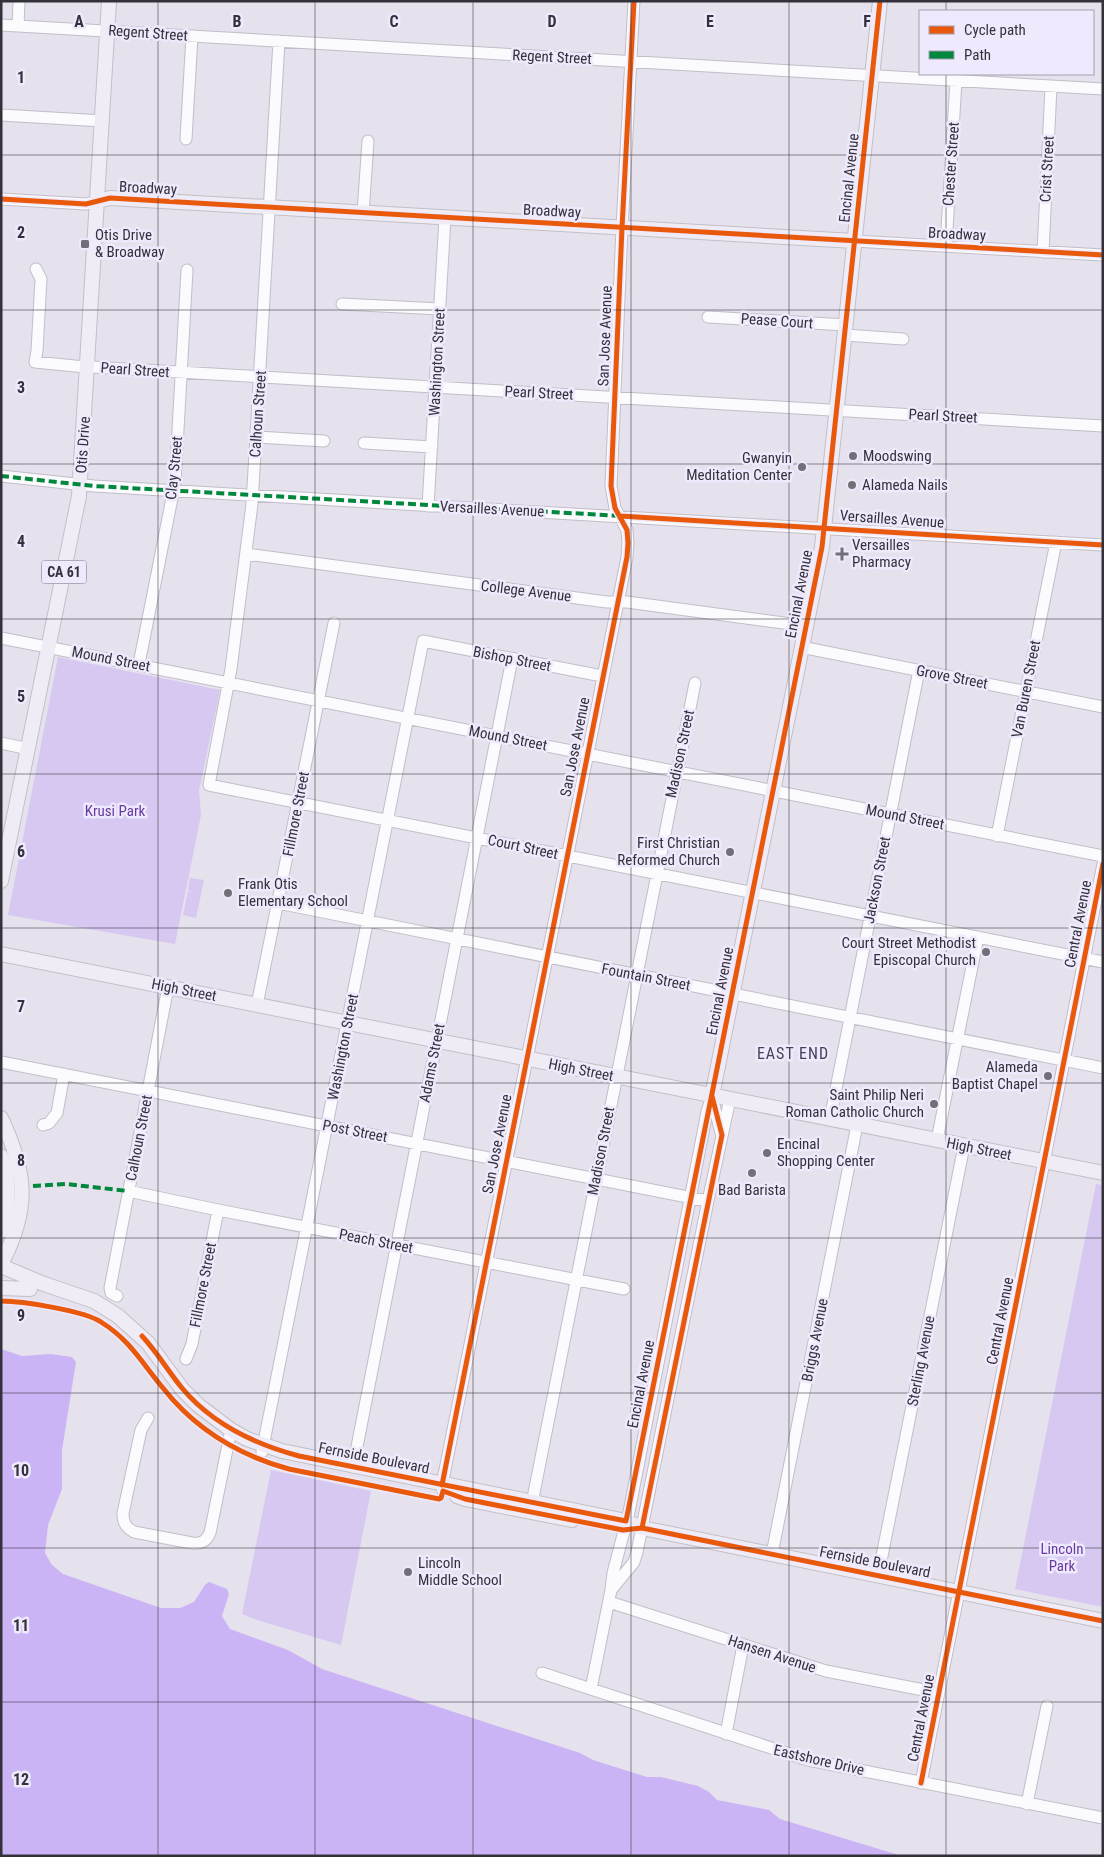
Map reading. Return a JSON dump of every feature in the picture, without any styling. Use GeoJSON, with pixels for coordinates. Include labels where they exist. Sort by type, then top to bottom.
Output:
{"type":"FeatureCollection","features":[{"type":"Feature","properties":{"kind":"main road","name":"Otis Drive"},"geometry":{"type":"LineString","coordinates":[[1,881],[4,849],[29,749],[81,485],[109,1]]}},
{"type":"Feature","properties":{"kind":"main road","name":"Encinal Avenue"},"geometry":{"type":"LineString","coordinates":[[712,1096],[824,528],[880,1]]}},
{"type":"Feature","properties":{"kind":"main road","name":"Broadway"},"geometry":{"type":"LineString","coordinates":[[98,201],[110,198],[854,241]]}},
{"type":"Feature","properties":{"kind":"main road","name":"High Street"},"geometry":{"type":"LineString","coordinates":[[1,954],[1103,1173]]}},
{"type":"Feature","properties":{"kind":"main road"},"geometry":{"type":"LineString","coordinates":[[1,1118],[12,1141],[19,1164],[22,1207],[18,1225],[1,1265]]}},
{"type":"Feature","properties":{"kind":"main road"},"geometry":{"type":"LineString","coordinates":[[1,1156],[7,1207],[1,1231]]}},
{"type":"Feature","properties":{"kind":"main road","name":"Fernside Boulevard"},"geometry":{"type":"LineString","coordinates":[[1,1265],[44,1284],[94,1301],[118,1316],[148,1343],[182,1388],[198,1405],[230,1434]]}},
{"type":"Feature","properties":{"kind":"main road","name":"Fernside Boulevard"},"geometry":{"type":"LineString","coordinates":[[1,1276],[30,1289],[90,1308],[114,1322],[141,1347],[175,1392],[192,1410],[230,1434],[263,1448],[280,1458],[443,1488],[532,1502],[625,1526]]}},
{"type":"Feature","properties":{"kind":"main road"},"geometry":{"type":"LineString","coordinates":[[1,1288],[30,1289]]}},
{"type":"Feature","properties":{"kind":"main road","name":"Fernside Boulevard"},"geometry":{"type":"LineString","coordinates":[[263,1448],[443,1488],[465,1499],[642,1528],[1103,1621]]}},
{"type":"Feature","properties":{"kind":"main road"},"geometry":{"type":"LineString","coordinates":[[481,1502],[489,1499],[509,1502],[517,1500]]}},
{"type":"Feature","properties":{"kind":"street"},"geometry":{"type":"LineString","coordinates":[[18,26],[19,1]]}},
{"type":"Feature","properties":{"kind":"street","name":"San Jose Avenue"},"geometry":{"type":"LineString","coordinates":[[443,1488],[628,543],[627,530],[612,498],[611,486],[634,1]]}},
{"type":"Feature","properties":{"kind":"street","name":"Regent Street"},"geometry":{"type":"LineString","coordinates":[[1,25],[872,75],[956,82],[1103,89]]}},
{"type":"Feature","properties":{"kind":"street"},"geometry":{"type":"LineString","coordinates":[[186,139],[192,36]]}},
{"type":"Feature","properties":{"kind":"street","name":"Calhoun Street"},"geometry":{"type":"LineString","coordinates":[[209,785],[229,682],[252,496],[279,41]]}},
{"type":"Feature","properties":{"kind":"street","name":"Chester Street"},"geometry":{"type":"LineString","coordinates":[[946,246],[956,82]]}},
{"type":"Feature","properties":{"kind":"street","name":"Crist Street"},"geometry":{"type":"LineString","coordinates":[[1043,252],[1052,87]]}},
{"type":"Feature","properties":{"kind":"street"},"geometry":{"type":"LineString","coordinates":[[1,115],[103,121]]}},
{"type":"Feature","properties":{"kind":"street"},"geometry":{"type":"LineString","coordinates":[[363,213],[368,141]]}},
{"type":"Feature","properties":{"kind":"street","name":"Broadway"},"geometry":{"type":"LineString","coordinates":[[1,199],[86,204],[98,201]]}},
{"type":"Feature","properties":{"kind":"street","name":"Washington Street"},"geometry":{"type":"LineString","coordinates":[[428,506],[445,218]]}},
{"type":"Feature","properties":{"kind":"street","name":"Broadway"},"geometry":{"type":"LineString","coordinates":[[854,241],[1103,255]]}},
{"type":"Feature","properties":{"kind":"street","name":"Pearl Street"},"geometry":{"type":"LineString","coordinates":[[36,269],[41,279],[35,362],[88,367],[1103,426]]}},
{"type":"Feature","properties":{"kind":"street","name":"Clay Street"},"geometry":{"type":"LineString","coordinates":[[139,664],[174,491],[188,270]]}},
{"type":"Feature","properties":{"kind":"street"},"geometry":{"type":"LineString","coordinates":[[342,304],[440,309]]}},
{"type":"Feature","properties":{"kind":"street","name":"Pease Court"},"geometry":{"type":"LineString","coordinates":[[708,317],[846,330],[903,339]]}},
{"type":"Feature","properties":{"kind":"street"},"geometry":{"type":"LineString","coordinates":[[257,436],[324,441]]}},
{"type":"Feature","properties":{"kind":"street"},"geometry":{"type":"LineString","coordinates":[[364,442],[432,447]]}},
{"type":"Feature","properties":{"kind":"street","name":"Versailles Avenue"},"geometry":{"type":"LineString","coordinates":[[1,476],[81,485],[252,496],[1103,545]]}},
{"type":"Feature","properties":{"kind":"street","name":"Van Buren Street"},"geometry":{"type":"LineString","coordinates":[[997,836],[1056,542]]}},
{"type":"Feature","properties":{"kind":"street","name":"College Avenue"},"geometry":{"type":"LineString","coordinates":[[246,554],[401,576],[806,626]]}},
{"type":"Feature","properties":{"kind":"street","name":"Fillmore Street"},"geometry":{"type":"LineString","coordinates":[[258,1005],[334,623]]}},
{"type":"Feature","properties":{"kind":"street","name":"Mound Street"},"geometry":{"type":"LineString","coordinates":[[1,638],[1103,856]]}},
{"type":"Feature","properties":{"kind":"street","name":"Washington Street"},"geometry":{"type":"LineString","coordinates":[[263,1448],[423,641]]}},
{"type":"Feature","properties":{"kind":"street","name":"Bishop Street"},"geometry":{"type":"LineString","coordinates":[[423,641],[602,676]]}},
{"type":"Feature","properties":{"kind":"street","name":"Grove Street"},"geometry":{"type":"LineString","coordinates":[[802,647],[1103,706]]}},
{"type":"Feature","properties":{"kind":"street","name":"Adams Street"},"geometry":{"type":"LineString","coordinates":[[353,1467],[512,659]]}},
{"type":"Feature","properties":{"kind":"street","name":"Jackson Street"},"geometry":{"type":"LineString","coordinates":[[830,1119],[919,670]]}},
{"type":"Feature","properties":{"kind":"street","name":"Madison Street"},"geometry":{"type":"LineString","coordinates":[[532,1502],[695,683]]}},
{"type":"Feature","properties":{"kind":"street"},"geometry":{"type":"LineString","coordinates":[[1,743],[29,749]]}},
{"type":"Feature","properties":{"kind":"street","name":"Court Street"},"geometry":{"type":"LineString","coordinates":[[209,785],[1103,962]]}},
{"type":"Feature","properties":{"kind":"street","name":"Central Avenue"},"geometry":{"type":"LineString","coordinates":[[921,1782],[1103,864]]}},
{"type":"Feature","properties":{"kind":"street","name":"Fountain Street"},"geometry":{"type":"LineString","coordinates":[[278,903],[1103,1068]]}},
{"type":"Feature","properties":{"kind":"street"},"geometry":{"type":"LineString","coordinates":[[937,1140],[978,937]]}},
{"type":"Feature","properties":{"kind":"street","name":"Calhoun Street"},"geometry":{"type":"LineString","coordinates":[[113,1292],[128,1191],[168,987]]}},
{"type":"Feature","properties":{"kind":"street","name":"Post Street"},"geometry":{"type":"LineString","coordinates":[[1,1062],[148,1089],[708,1201]]}},
{"type":"Feature","properties":{"kind":"street"},"geometry":{"type":"LineString","coordinates":[[42,1125],[49,1123],[56,1114],[64,1074]]}},
{"type":"Feature","properties":{"kind":"street","name":"Encinal Avenue"},"geometry":{"type":"LineString","coordinates":[[712,1096],[722,1135]]}},
{"type":"Feature","properties":{"kind":"street","name":"Encinal Avenue"},"geometry":{"type":"LineString","coordinates":[[591,1689],[707,1112],[712,1096]]}},
{"type":"Feature","properties":{"kind":"street","name":"Encinal Avenue"},"geometry":{"type":"LineString","coordinates":[[610,1596],[634,1562],[730,1099]]}},
{"type":"Feature","properties":{"kind":"street","name":"Briggs Avenue"},"geometry":{"type":"LineString","coordinates":[[772,1554],[857,1124]]}},
{"type":"Feature","properties":{"kind":"street","name":"Sterling Avenue"},"geometry":{"type":"LineString","coordinates":[[878,1576],[964,1146]]}},
{"type":"Feature","properties":{"kind":"street","name":"Peach Street"},"geometry":{"type":"LineString","coordinates":[[128,1191],[624,1289]]}},
{"type":"Feature","properties":{"kind":"street","name":"Fillmore Street"},"geometry":{"type":"LineString","coordinates":[[186,1359],[192,1344],[218,1210]]}},
{"type":"Feature","properties":{"kind":"street"},"geometry":{"type":"LineString","coordinates":[[670,1301],[687,1304]]}},
{"type":"Feature","properties":{"kind":"street"},"geometry":{"type":"LineString","coordinates":[[148,1418],[141,1430],[123,1513],[123,1522],[134,1532],[192,1543],[200,1543],[206,1540],[210,1533],[230,1434]]}},
{"type":"Feature","properties":{"kind":"street","name":"Hansen Avenue"},"geometry":{"type":"LineString","coordinates":[[610,1596],[743,1645],[826,1671],[939,1693]]}},
{"type":"Feature","properties":{"kind":"street"},"geometry":{"type":"LineString","coordinates":[[726,1734],[743,1645]]}},
{"type":"Feature","properties":{"kind":"street","name":"Eastshore Drive"},"geometry":{"type":"LineString","coordinates":[[542,1673],[808,1760],[1103,1818]]}},
{"type":"Feature","properties":{"kind":"street"},"geometry":{"type":"LineString","coordinates":[[1027,1804],[1048,1706]]}},
{"type":"Feature","properties":{"kind":"green space","name":"Krusi Park"},"geometry":{"type":"Polygon","coordinates":[[[58,657],[220,690],[199,791],[201,815],[175,944],[8,915],[58,657]]]}},
{"type":"Feature","properties":{"kind":"green space"},"geometry":{"type":"Polygon","coordinates":[[[190,878],[204,880],[196,918],[183,915],[188,891],[195,892],[188,890],[190,878]]]}},
{"type":"Feature","properties":{"kind":"green space","name":"Lincoln Park"},"geometry":{"type":"Polygon","coordinates":[[[1096,1184],[1103,1185],[1103,1607],[1015,1589],[1096,1184]]]}},
{"type":"Feature","properties":{"kind":"green space"},"geometry":{"type":"Polygon","coordinates":[[[271,1470],[371,1491],[341,1645],[242,1614],[271,1470]]]}},
{"type":"Feature","properties":{"kind":"shaded area"},"geometry":{"type":"Polygon","coordinates":[[[1,1349],[22,1356],[51,1354],[72,1357],[76,1362],[62,1450],[62,1489],[48,1525],[45,1553],[52,1565],[63,1574],[161,1608],[180,1608],[194,1602],[209,1582],[227,1589],[229,1594],[222,1616],[230,1629],[288,1650],[322,1669],[580,1753],[593,1760],[647,1777],[661,1777],[698,1786],[709,1792],[717,1800],[769,1810],[780,1819],[902,1856],[1,1856],[1,1349]]]}},
{"type":"Feature","properties":{"kind":"marked path"},"geometry":{"type":"LineString","coordinates":[[1,476],[94,486],[622,516]]}},
{"type":"Feature","properties":{"kind":"marked path"},"geometry":{"type":"LineString","coordinates":[[33,1186],[66,1184],[128,1191]]}},
{"type":"Feature","properties":{"kind":"cycle path"},"geometry":{"type":"LineString","coordinates":[[442,1485],[627,557],[627,530],[615,508],[611,486],[634,1]]}},
{"type":"Feature","properties":{"kind":"cycle path"},"geometry":{"type":"LineString","coordinates":[[142,1336],[194,1401],[220,1422],[250,1439],[299,1456],[626,1521],[822,547],[880,1]]}},
{"type":"Feature","properties":{"kind":"cycle path"},"geometry":{"type":"LineString","coordinates":[[1,199],[86,204],[110,198],[1103,255]]}},
{"type":"Feature","properties":{"kind":"cycle path"},"geometry":{"type":"LineString","coordinates":[[620,516],[1103,545]]}},
{"type":"Feature","properties":{"kind":"cycle path"},"geometry":{"type":"LineString","coordinates":[[921,1783],[1103,864]]}},
{"type":"Feature","properties":{"kind":"cycle path"},"geometry":{"type":"LineString","coordinates":[[642,1528],[722,1135],[712,1096]]}},
{"type":"Feature","properties":{"kind":"cycle path"},"geometry":{"type":"LineString","coordinates":[[1,1301],[38,1305],[68,1311],[82,1314],[101,1322],[128,1344],[176,1403],[204,1428],[235,1448],[289,1469],[439,1499],[443,1491],[465,1499],[623,1530],[642,1528],[1103,1621]]}},
{"type":"Feature","properties":{"kind":"place","name":"Otis Drive & Broadway"},"geometry":{"type":"Point","coordinates":[85,244]}},
{"type":"Feature","properties":{"kind":"place","name":"Moodswing"},"geometry":{"type":"Point","coordinates":[853,456]}},
{"type":"Feature","properties":{"kind":"place","name":"Gwanyin Meditation Center"},"geometry":{"type":"Point","coordinates":[802,467]}},
{"type":"Feature","properties":{"kind":"place","name":"Alameda Nails"},"geometry":{"type":"Point","coordinates":[852,485]}},
{"type":"Feature","properties":{"kind":"place","name":"Versailles Pharmacy"},"geometry":{"type":"Point","coordinates":[842,554]}},
{"type":"Feature","properties":{"kind":"place","name":"First Christian Reformed Church"},"geometry":{"type":"Point","coordinates":[730,852]}},
{"type":"Feature","properties":{"kind":"place","name":"Frank Otis Elementary School"},"geometry":{"type":"Point","coordinates":[228,893]}},
{"type":"Feature","properties":{"kind":"place","name":"Court Street Methodist Episcopal Church"},"geometry":{"type":"Point","coordinates":[986,952]}},
{"type":"Feature","properties":{"kind":"place","name":"Alameda Baptist Chapel"},"geometry":{"type":"Point","coordinates":[1048,1076]}},
{"type":"Feature","properties":{"kind":"place","name":"Saint Philip Neri Roman Catholic Church"},"geometry":{"type":"Point","coordinates":[934,1104]}},
{"type":"Feature","properties":{"kind":"place","name":"Encinal Shopping Center"},"geometry":{"type":"Point","coordinates":[767,1153]}},
{"type":"Feature","properties":{"kind":"place","name":"Bad Barista"},"geometry":{"type":"Point","coordinates":[752,1173]}},
{"type":"Feature","properties":{"kind":"place","name":"Lincoln Middle School"},"geometry":{"type":"Point","coordinates":[408,1572]}},
{"type":"Feature","properties":{"kind":"district","name":"EAST END"},"geometry":{"type":"Point","coordinates":[793,1053]}}]}
